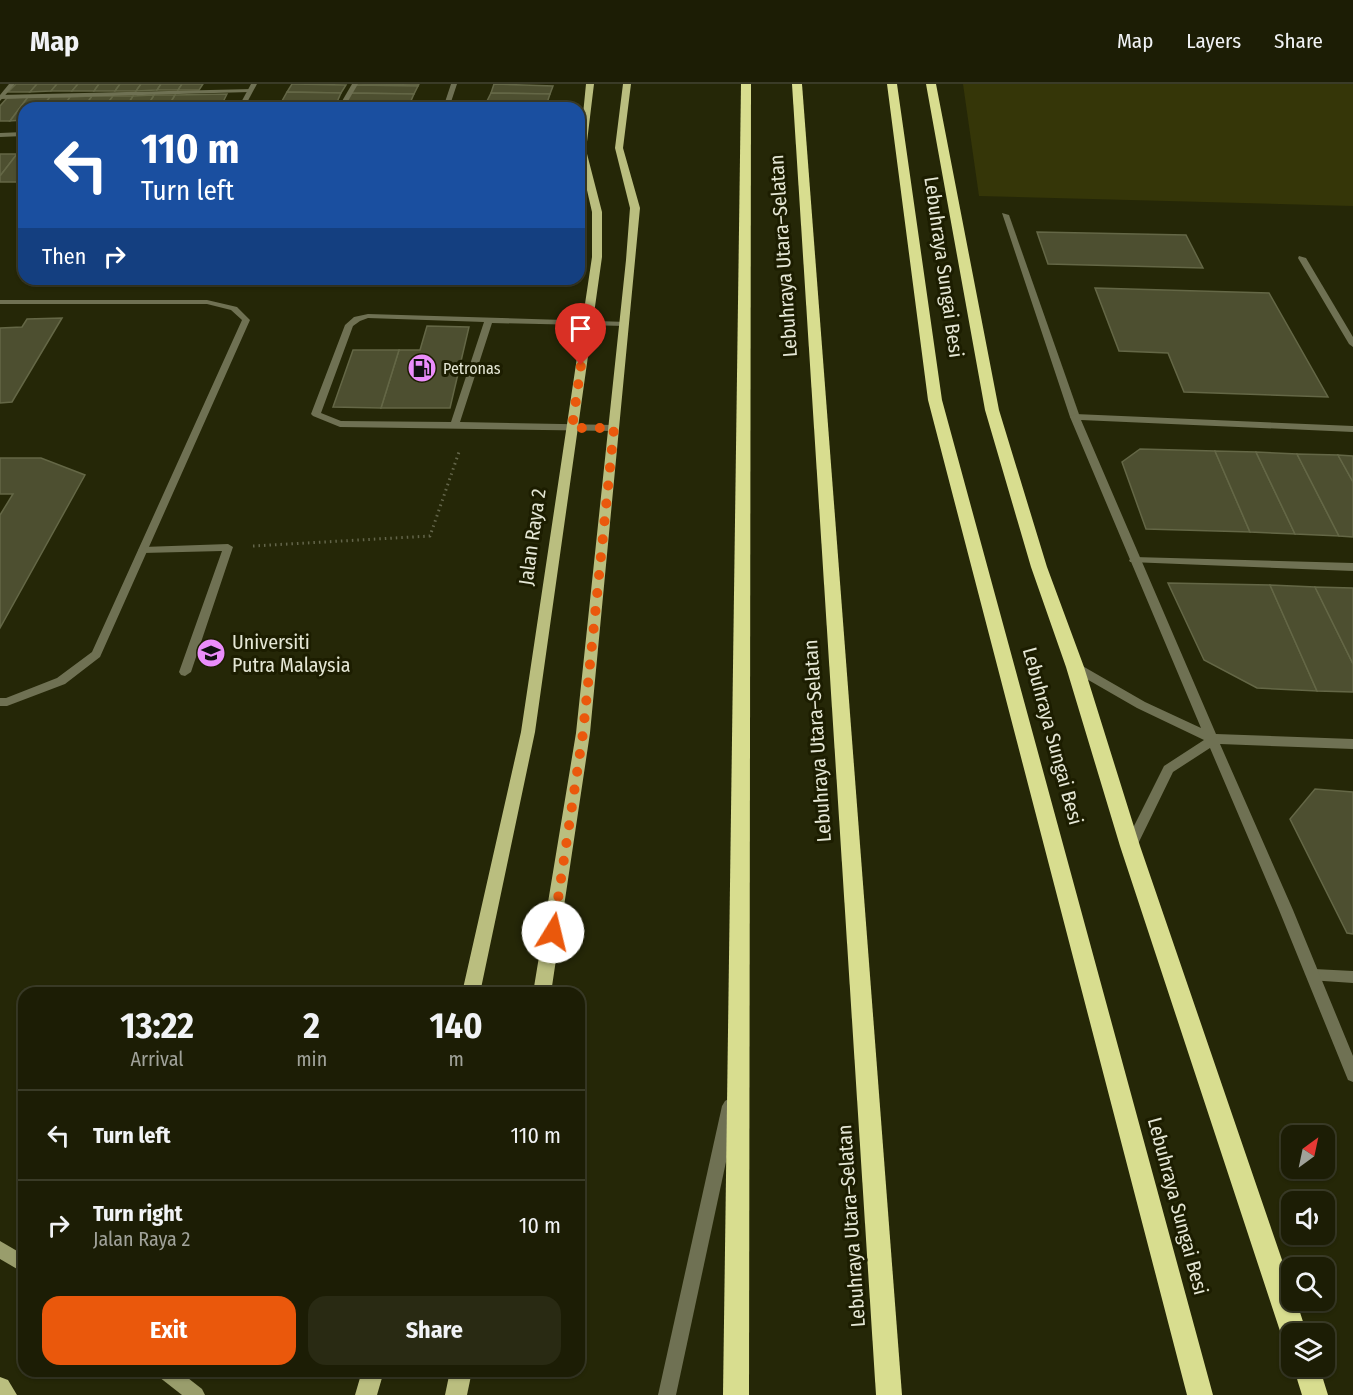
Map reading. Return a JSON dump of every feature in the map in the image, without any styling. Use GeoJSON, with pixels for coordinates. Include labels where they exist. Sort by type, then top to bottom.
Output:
{"type":"FeatureCollection","features":[{"type":"Feature","properties":{"kind":"highway","name":"Lebuhraya Utara–Selatan"},"geometry":{"type":"LineString","coordinates":[[736,1395],[746,84]]}},
{"type":"Feature","properties":{"kind":"highway","name":"Lebuhraya Utara–Selatan"},"geometry":{"type":"LineString","coordinates":[[797,84],[889,1395]]}},
{"type":"Feature","properties":{"kind":"highway","name":"Lebuhraya Sungai Besi"},"geometry":{"type":"LineString","coordinates":[[892,84],[935,400],[1200,1395]]}},
{"type":"Feature","properties":{"kind":"highway","name":"Lebuhraya Sungai Besi"},"geometry":{"type":"LineString","coordinates":[[931,84],[992,410],[1039,567],[1075,667],[1130,846],[1290,1323]]}},
{"type":"Feature","properties":{"kind":"highway"},"geometry":{"type":"LineString","coordinates":[[1309,1377],[1315,1395]]}},
{"type":"Feature","properties":{"kind":"main road","name":"Jalan Raya 2"},"geometry":{"type":"LineString","coordinates":[[585,125],[590,84]]}},
{"type":"Feature","properties":{"kind":"main road"},"geometry":{"type":"LineString","coordinates":[[543,987],[583,733],[625,324],[635,208],[619,148],[627,84]]}},
{"type":"Feature","properties":{"kind":"main road","name":"Jalan Raya 2"},"geometry":{"type":"LineString","coordinates":[[472,987],[528,732],[597,257],[597,212],[585,162]]}},
{"type":"Feature","properties":{"kind":"main road"},"geometry":{"type":"LineString","coordinates":[[366,1395],[371,1377]]}},
{"type":"Feature","properties":{"kind":"main road"},"geometry":{"type":"LineString","coordinates":[[456,1395],[460,1377]]}},
{"type":"Feature","properties":{"kind":"main road"},"geometry":{"type":"LineString","coordinates":[[0,1388],[6,1395]]}},
{"type":"Feature","properties":{"kind":"street"},"geometry":{"type":"LineString","coordinates":[[0,98],[12,84]]}},
{"type":"Feature","properties":{"kind":"street"},"geometry":{"type":"LineString","coordinates":[[345,102],[356,84]]}},
{"type":"Feature","properties":{"kind":"street"},"geometry":{"type":"LineString","coordinates":[[448,102],[454,84]]}},
{"type":"Feature","properties":{"kind":"street"},"geometry":{"type":"LineString","coordinates":[[0,98],[252,87]]}},
{"type":"Feature","properties":{"kind":"street"},"geometry":{"type":"LineString","coordinates":[[244,102],[252,87]]}},
{"type":"Feature","properties":{"kind":"street"},"geometry":{"type":"LineString","coordinates":[[0,135],[18,134]]}},
{"type":"Feature","properties":{"kind":"street"},"geometry":{"type":"LineString","coordinates":[[1005,215],[1075,417],[1134,560],[1214,739],[1314,975],[1353,1075]]}},
{"type":"Feature","properties":{"kind":"street"},"geometry":{"type":"LineString","coordinates":[[1302,258],[1353,344]]}},
{"type":"Feature","properties":{"kind":"street"},"geometry":{"type":"LineString","coordinates":[[0,302],[207,302],[228,306],[242,312],[246,320],[96,654],[61,681],[7,702],[0,702]]}},
{"type":"Feature","properties":{"kind":"street"},"geometry":{"type":"LineString","coordinates":[[614,428],[340,424],[316,414],[349,325],[357,319],[368,316],[625,324]]}},
{"type":"Feature","properties":{"kind":"street"},"geometry":{"type":"LineString","coordinates":[[455,425],[489,320]]}},
{"type":"Feature","properties":{"kind":"street"},"geometry":{"type":"LineString","coordinates":[[1075,417],[1353,429]]}},
{"type":"Feature","properties":{"kind":"street"},"geometry":{"type":"LineString","coordinates":[[143,550],[228,547],[185,672]]}},
{"type":"Feature","properties":{"kind":"street"},"geometry":{"type":"LineString","coordinates":[[1134,560],[1353,567]]}},
{"type":"Feature","properties":{"kind":"street"},"geometry":{"type":"LineString","coordinates":[[1075,667],[1141,705],[1214,739],[1353,744]]}},
{"type":"Feature","properties":{"kind":"street"},"geometry":{"type":"LineString","coordinates":[[1130,846],[1168,769],[1214,739]]}},
{"type":"Feature","properties":{"kind":"street"},"geometry":{"type":"LineString","coordinates":[[1314,975],[1353,977]]}},
{"type":"Feature","properties":{"kind":"street"},"geometry":{"type":"LineString","coordinates":[[667,1395],[738,1070]]}},
{"type":"Feature","properties":{"kind":"street"},"geometry":{"type":"LineString","coordinates":[[0,1249],[18,1262]]}},
{"type":"Feature","properties":{"kind":"street"},"geometry":{"type":"LineString","coordinates":[[173,1377],[196,1395]]}},
{"type":"Feature","properties":{"kind":"street"},"geometry":{"type":"LineString","coordinates":[[0,1382],[16,1395]]}},
{"type":"Feature","properties":{"kind":"path"},"geometry":{"type":"LineString","coordinates":[[228,547],[430,536],[468,425]]}},
{"type":"Feature","properties":{"kind":"shaded area"},"geometry":{"type":"Polygon","coordinates":[[[963,84],[1353,84],[1353,206],[979,196],[963,84]]]}},
{"type":"Feature","properties":{"kind":"building"},"geometry":{"type":"Polygon","coordinates":[[[16,84],[37,84],[30,92],[8,92],[16,84]]]}},
{"type":"Feature","properties":{"kind":"building"},"geometry":{"type":"Polygon","coordinates":[[[37,84],[57,84],[51,91],[30,92],[37,84]]]}},
{"type":"Feature","properties":{"kind":"building"},"geometry":{"type":"Polygon","coordinates":[[[57,84],[78,84],[72,91],[51,91],[57,84]]]}},
{"type":"Feature","properties":{"kind":"building"},"geometry":{"type":"Polygon","coordinates":[[[78,84],[99,84],[94,91],[72,91],[78,84]]]}},
{"type":"Feature","properties":{"kind":"building"},"geometry":{"type":"Polygon","coordinates":[[[99,84],[120,84],[115,91],[94,91],[99,84]]]}},
{"type":"Feature","properties":{"kind":"building"},"geometry":{"type":"Polygon","coordinates":[[[120,84],[141,84],[136,91],[115,91],[120,84]]]}},
{"type":"Feature","properties":{"kind":"building"},"geometry":{"type":"Polygon","coordinates":[[[141,84],[161,84],[157,90],[136,91],[141,84]]]}},
{"type":"Feature","properties":{"kind":"building"},"geometry":{"type":"Polygon","coordinates":[[[161,84],[182,84],[178,90],[157,90],[161,84]]]}},
{"type":"Feature","properties":{"kind":"building"},"geometry":{"type":"Polygon","coordinates":[[[182,84],[203,84],[199,90],[178,90],[182,84]]]}},
{"type":"Feature","properties":{"kind":"building"},"geometry":{"type":"Polygon","coordinates":[[[292,84],[346,85],[341,93],[287,92],[292,84]]]}},
{"type":"Feature","properties":{"kind":"building"},"geometry":{"type":"Polygon","coordinates":[[[356,84],[419,84],[418,86],[356,84]]]}},
{"type":"Feature","properties":{"kind":"building"},"geometry":{"type":"Polygon","coordinates":[[[494,84],[553,86],[550,94],[491,93],[494,84]]]}},
{"type":"Feature","properties":{"kind":"building"},"geometry":{"type":"Polygon","coordinates":[[[356,85],[418,86],[414,94],[350,93],[356,85]]]}},
{"type":"Feature","properties":{"kind":"building"},"geometry":{"type":"Polygon","coordinates":[[[287,92],[341,93],[337,102],[282,101],[287,92]]]}},
{"type":"Feature","properties":{"kind":"building"},"geometry":{"type":"Polygon","coordinates":[[[350,93],[414,94],[410,102],[346,101],[350,93]]]}},
{"type":"Feature","properties":{"kind":"building"},"geometry":{"type":"Polygon","coordinates":[[[491,93],[550,94],[547,102],[487,101],[491,93]]]}},
{"type":"Feature","properties":{"kind":"building"},"geometry":{"type":"Polygon","coordinates":[[[227,94],[223,102],[171,102],[175,95],[227,94]]]}},
{"type":"Feature","properties":{"kind":"building"},"geometry":{"type":"Polygon","coordinates":[[[154,95],[175,95],[171,102],[150,102],[154,95]]]}},
{"type":"Feature","properties":{"kind":"building"},"geometry":{"type":"Polygon","coordinates":[[[154,95],[150,102],[129,102],[133,96],[154,95]]]}},
{"type":"Feature","properties":{"kind":"building"},"geometry":{"type":"Polygon","coordinates":[[[92,96],[113,96],[108,102],[88,102],[92,96]]]}},
{"type":"Feature","properties":{"kind":"building"},"geometry":{"type":"Polygon","coordinates":[[[92,96],[88,102],[66,102],[70,97],[92,96]]]}},
{"type":"Feature","properties":{"kind":"building"},"geometry":{"type":"Polygon","coordinates":[[[113,96],[133,96],[129,102],[108,102],[113,96]]]}},
{"type":"Feature","properties":{"kind":"building"},"geometry":{"type":"Polygon","coordinates":[[[28,97],[24,102],[18,102],[18,110],[10,121],[0,121],[0,106],[7,98],[28,97]]]}},
{"type":"Feature","properties":{"kind":"building"},"geometry":{"type":"Polygon","coordinates":[[[28,97],[50,97],[46,102],[24,102],[28,97]]]}},
{"type":"Feature","properties":{"kind":"building"},"geometry":{"type":"Polygon","coordinates":[[[50,97],[70,97],[66,102],[46,102],[50,97]]]}},
{"type":"Feature","properties":{"kind":"building"},"geometry":{"type":"Polygon","coordinates":[[[282,101],[337,102],[281,102],[282,101]]]}},
{"type":"Feature","properties":{"kind":"building"},"geometry":{"type":"Polygon","coordinates":[[[18,110],[18,120],[10,121],[18,110]]]}},
{"type":"Feature","properties":{"kind":"building"},"geometry":{"type":"Polygon","coordinates":[[[0,154],[17,154],[0,176],[0,154]]]}},
{"type":"Feature","properties":{"kind":"building"},"geometry":{"type":"Polygon","coordinates":[[[18,154],[18,182],[0,182],[0,176],[18,154]]]}},
{"type":"Feature","properties":{"kind":"building"},"geometry":{"type":"Polygon","coordinates":[[[1037,232],[1186,235],[1203,268],[1048,264],[1037,232]]]}},
{"type":"Feature","properties":{"kind":"building"},"geometry":{"type":"Polygon","coordinates":[[[1095,288],[1269,293],[1328,397],[1184,392],[1168,353],[1119,351],[1095,288]]]}},
{"type":"Feature","properties":{"kind":"building"},"geometry":{"type":"Polygon","coordinates":[[[62,318],[12,402],[0,403],[0,328],[22,327],[27,319],[62,318]]]}},
{"type":"Feature","properties":{"kind":"building"},"geometry":{"type":"Polygon","coordinates":[[[427,326],[469,327],[450,408],[381,408],[399,350],[420,350],[427,326]]]}},
{"type":"Feature","properties":{"kind":"building"},"geometry":{"type":"Polygon","coordinates":[[[353,350],[399,350],[381,408],[333,407],[353,350]]]}},
{"type":"Feature","properties":{"kind":"building"},"geometry":{"type":"Polygon","coordinates":[[[1140,449],[1215,451],[1250,532],[1146,529],[1122,462],[1140,449]]]}},
{"type":"Feature","properties":{"kind":"building"},"geometry":{"type":"Polygon","coordinates":[[[1215,451],[1256,452],[1295,534],[1250,532],[1215,451]]]}},
{"type":"Feature","properties":{"kind":"building"},"geometry":{"type":"Polygon","coordinates":[[[1256,452],[1297,454],[1339,536],[1295,534],[1256,452]]]}},
{"type":"Feature","properties":{"kind":"building"},"geometry":{"type":"Polygon","coordinates":[[[1297,454],[1338,455],[1353,482],[1353,537],[1339,536],[1297,454]]]}},
{"type":"Feature","properties":{"kind":"building"},"geometry":{"type":"Polygon","coordinates":[[[1338,455],[1353,456],[1353,482],[1338,455]]]}},
{"type":"Feature","properties":{"kind":"building"},"geometry":{"type":"Polygon","coordinates":[[[0,458],[41,458],[85,475],[0,628],[0,515],[13,494],[0,494],[0,458]]]}},
{"type":"Feature","properties":{"kind":"building"},"geometry":{"type":"Polygon","coordinates":[[[1168,583],[1270,585],[1317,691],[1257,688],[1204,660],[1168,583]]]}},
{"type":"Feature","properties":{"kind":"building"},"geometry":{"type":"Polygon","coordinates":[[[1270,585],[1315,587],[1353,664],[1353,692],[1317,691],[1270,585]]]}},
{"type":"Feature","properties":{"kind":"building"},"geometry":{"type":"Polygon","coordinates":[[[1315,587],[1353,588],[1353,664],[1315,587]]]}},
{"type":"Feature","properties":{"kind":"building"},"geometry":{"type":"Polygon","coordinates":[[[1315,789],[1353,792],[1353,934],[1347,933],[1290,819],[1315,789]]]}},
{"type":"Feature","properties":{"kind":"place","name":"Petronas"},"geometry":{"type":"Point","coordinates":[422,368]}},
{"type":"Feature","properties":{"kind":"place","name":"Universiti Putra Malaysia"},"geometry":{"type":"Point","coordinates":[211,653]}},
{"type":"Feature","properties":{"kind":"route"},"geometry":{"type":"LineString","coordinates":[[553,932],[583,733],[614,428],[572,428],[581,365]]}}]}
